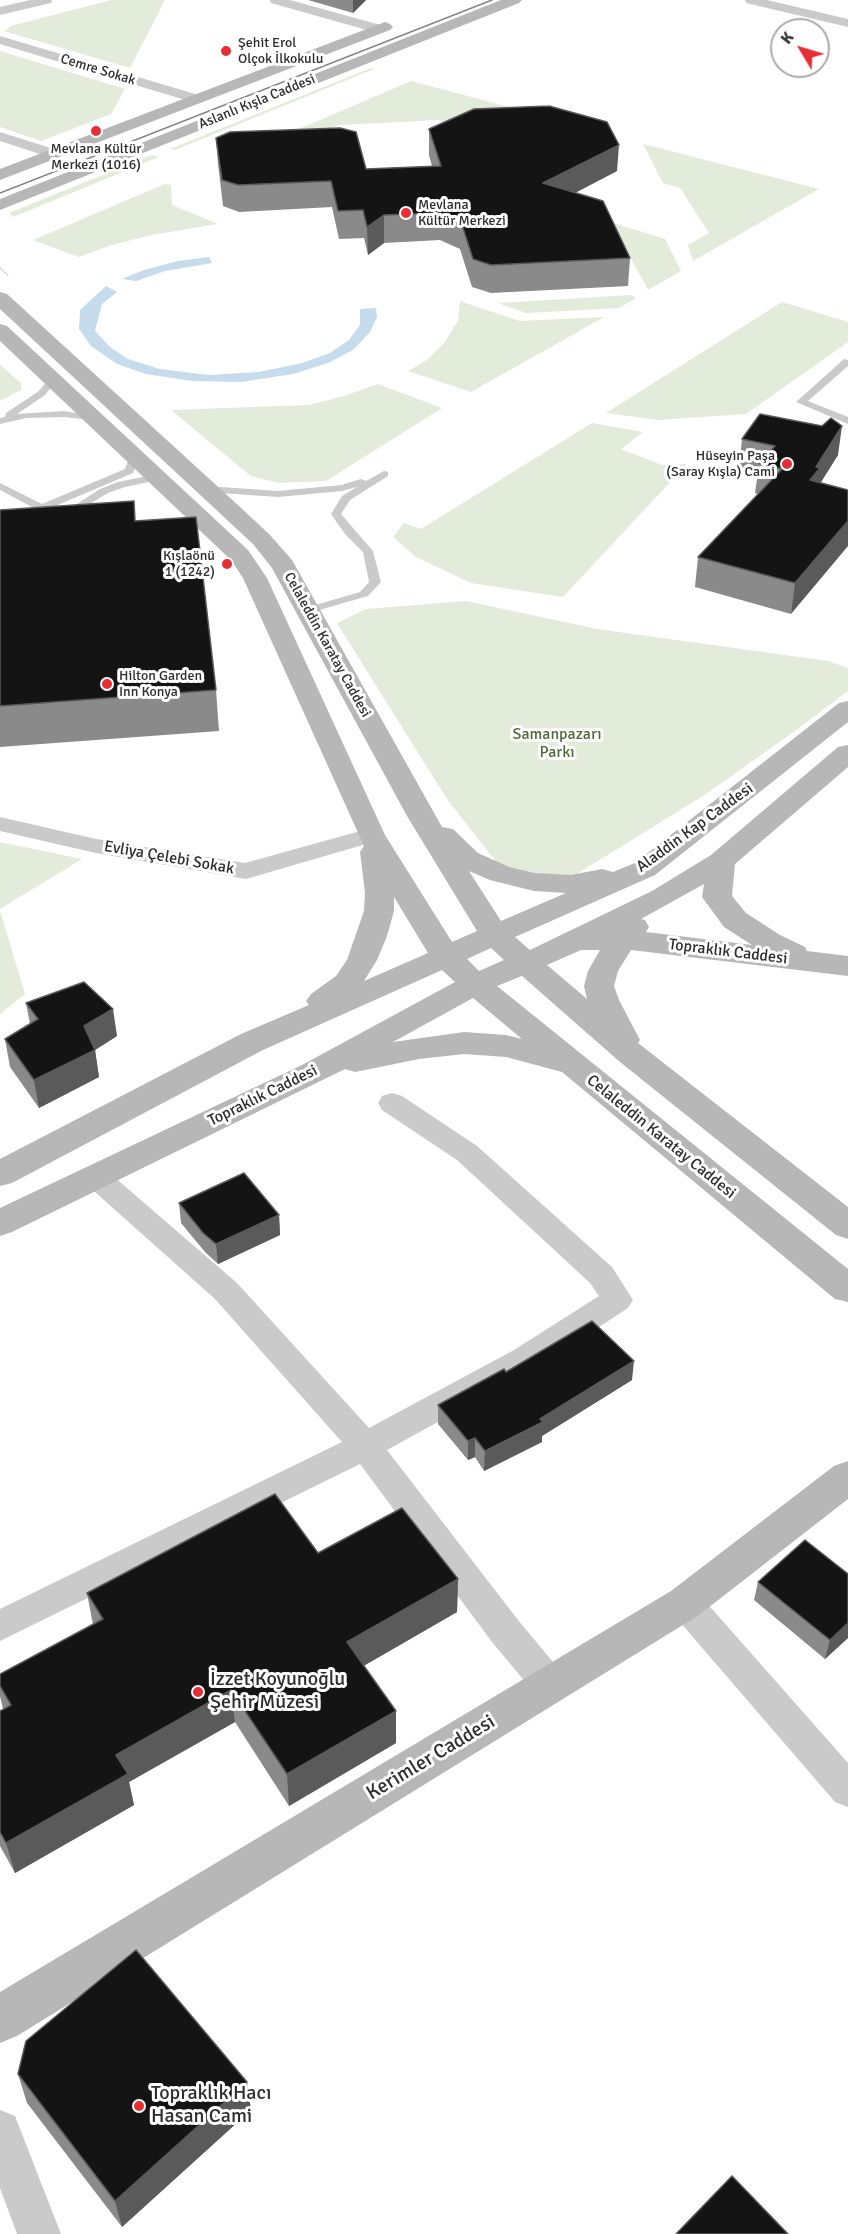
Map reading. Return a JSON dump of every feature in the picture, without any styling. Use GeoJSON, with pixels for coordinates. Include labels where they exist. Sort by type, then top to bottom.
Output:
{"type":"FeatureCollection","features":[{"type":"Feature","properties":{"kind":"main road","name":"Aslanlı Kışla Caddesi"},"geometry":{"type":"LineString","coordinates":[[0,207],[19,197],[514,0]]}},
{"type":"Feature","properties":{"kind":"main road","name":"Aslanlı Kışla Caddesi"},"geometry":{"type":"LineString","coordinates":[[0,175],[400,21]]}},
{"type":"Feature","properties":{"kind":"main road"},"geometry":{"type":"LineString","coordinates":[[0,168],[36,161]]}},
{"type":"Feature","properties":{"kind":"main road","name":"Celaleddin Karatay Caddesi"},"geometry":{"type":"LineString","coordinates":[[0,298],[261,539],[283,565],[421,816],[495,936],[524,964]]}},
{"type":"Feature","properties":{"kind":"main road","name":"Celaleddin Karatay Caddesi"},"geometry":{"type":"LineString","coordinates":[[0,330],[240,555],[255,578],[371,835],[446,956],[475,984],[848,1289]]}},
{"type":"Feature","properties":{"kind":"main road","name":"Aladdin Kap Caddesi"},"geometry":{"type":"LineString","coordinates":[[495,936],[645,869],[848,709]]}},
{"type":"Feature","properties":{"kind":"main road"},"geometry":{"type":"LineString","coordinates":[[848,753],[721,861],[662,897],[524,964],[631,1054],[848,1226]]}},
{"type":"Feature","properties":{"kind":"main road"},"geometry":{"type":"LineString","coordinates":[[421,816],[468,859],[500,874],[534,882],[571,884],[645,869]]}},
{"type":"Feature","properties":{"kind":"main road"},"geometry":{"type":"LineString","coordinates":[[0,1174],[252,1042],[316,1005],[347,983],[362,960],[379,911],[380,894],[371,835]]}},
{"type":"Feature","properties":{"kind":"main road"},"geometry":{"type":"LineString","coordinates":[[721,861],[717,897],[735,920],[769,942],[814,963]]}},
{"type":"Feature","properties":{"kind":"main road"},"geometry":{"type":"LineString","coordinates":[[631,1054],[603,1000],[599,986],[603,971],[622,939],[662,897]]}},
{"type":"Feature","properties":{"kind":"main road"},"geometry":{"type":"LineString","coordinates":[[252,1042],[495,936]]}},
{"type":"Feature","properties":{"kind":"main road","name":"Topraklık Caddesi"},"geometry":{"type":"LineString","coordinates":[[572,942],[622,939],[848,966]]}},
{"type":"Feature","properties":{"kind":"main road","name":"Topraklık Caddesi"},"geometry":{"type":"LineString","coordinates":[[0,1223],[313,1073],[475,984],[524,964]]}},
{"type":"Feature","properties":{"kind":"main road"},"geometry":{"type":"LineString","coordinates":[[313,1073],[390,1054],[464,1043],[506,1046],[550,1058],[587,1076]]}},
{"type":"Feature","properties":{"kind":"main road","name":"Kerimler Caddesi"},"geometry":{"type":"LineString","coordinates":[[0,2019],[685,1603],[848,1477]]}},
{"type":"Feature","properties":{"kind":"street"},"geometry":{"type":"LineString","coordinates":[[0,11],[46,0]]}},
{"type":"Feature","properties":{"kind":"street"},"geometry":{"type":"LineString","coordinates":[[276,0],[379,29]]}},
{"type":"Feature","properties":{"kind":"street"},"geometry":{"type":"LineString","coordinates":[[751,0],[848,23]]}},
{"type":"Feature","properties":{"kind":"street","name":"Cemre Sokak"},"geometry":{"type":"LineString","coordinates":[[0,40],[197,99]]}},
{"type":"Feature","properties":{"kind":"street"},"geometry":{"type":"LineString","coordinates":[[0,136],[55,154]]}},
{"type":"Feature","properties":{"kind":"street","name":"Evliya Çelebi Sokak"},"geometry":{"type":"LineString","coordinates":[[0,824],[96,846],[246,871],[371,835]]}},
{"type":"Feature","properties":{"kind":"street"},"geometry":{"type":"LineString","coordinates":[[0,1626],[365,1446],[525,1359],[617,1300],[601,1275],[468,1153],[392,1103]]}},
{"type":"Feature","properties":{"kind":"street"},"geometry":{"type":"LineString","coordinates":[[96,1177],[226,1291],[365,1446],[505,1631],[550,1685]]}},
{"type":"Feature","properties":{"kind":"street"},"geometry":{"type":"LineString","coordinates":[[685,1603],[848,1790]]}},
{"type":"Feature","properties":{"kind":"street"},"geometry":{"type":"LineString","coordinates":[[0,2131],[39,2234]]}},
{"type":"Feature","properties":{"kind":"lane"},"geometry":{"type":"LineString","coordinates":[[848,363],[844,362],[801,402],[848,421]]}},
{"type":"Feature","properties":{"kind":"lane"},"geometry":{"type":"LineString","coordinates":[[0,421],[42,393],[53,379]]}},
{"type":"Feature","properties":{"kind":"lane"},"geometry":{"type":"LineString","coordinates":[[0,421],[26,415],[64,414],[96,419]]}},
{"type":"Feature","properties":{"kind":"lane"},"geometry":{"type":"LineString","coordinates":[[0,532],[42,508],[129,471],[135,455]]}},
{"type":"Feature","properties":{"kind":"lane"},"geometry":{"type":"LineString","coordinates":[[206,489],[278,494],[342,488],[384,474],[345,498],[336,514],[349,532],[368,551],[375,582],[364,594],[309,610]]}},
{"type":"Feature","properties":{"kind":"lane"},"geometry":{"type":"LineString","coordinates":[[53,520],[122,484],[158,477]]}},
{"type":"Feature","properties":{"kind":"lane"},"geometry":{"type":"LineString","coordinates":[[0,486],[42,508]]}},
{"type":"Feature","properties":{"kind":"lane"},"geometry":{"type":"LineString","coordinates":[[0,532],[34,526]]}},
{"type":"Feature","properties":{"kind":"green space"},"geometry":{"type":"Polygon","coordinates":[[[111,0],[165,0],[130,68],[4,31],[11,26],[111,0]]]}},
{"type":"Feature","properties":{"kind":"green space"},"geometry":{"type":"Polygon","coordinates":[[[0,51],[125,89],[111,114],[41,141],[0,127],[0,51]]]}},
{"type":"Feature","properties":{"kind":"green space"},"geometry":{"type":"Polygon","coordinates":[[[371,68],[374,69],[175,150],[170,149],[371,68]]]}},
{"type":"Feature","properties":{"kind":"green space"},"geometry":{"type":"Polygon","coordinates":[[[411,81],[558,120],[456,125],[439,120],[339,125],[321,132],[292,132],[411,81]]]}},
{"type":"Feature","properties":{"kind":"green space"},"geometry":{"type":"Polygon","coordinates":[[[643,144],[819,189],[693,261],[688,245],[709,233],[680,188],[663,183],[643,144]]]}},
{"type":"Feature","properties":{"kind":"green space"},"geometry":{"type":"Polygon","coordinates":[[[152,155],[159,157],[13,217],[9,213],[152,155]]]}},
{"type":"Feature","properties":{"kind":"green space"},"geometry":{"type":"Polygon","coordinates":[[[165,184],[171,185],[172,205],[218,224],[151,235],[112,245],[79,257],[33,240],[165,184]]]}},
{"type":"Feature","properties":{"kind":"green space"},"geometry":{"type":"Polygon","coordinates":[[[600,219],[665,239],[681,271],[648,290],[619,236],[600,219]]]}},
{"type":"Feature","properties":{"kind":"green space"},"geometry":{"type":"Polygon","coordinates":[[[631,295],[636,298],[619,308],[526,313],[498,303],[631,295]]]}},
{"type":"Feature","properties":{"kind":"green space"},"geometry":{"type":"Polygon","coordinates":[[[460,301],[520,321],[604,317],[471,392],[408,371],[426,361],[444,343],[458,321],[460,301]]]}},
{"type":"Feature","properties":{"kind":"green space"},"geometry":{"type":"Polygon","coordinates":[[[782,302],[848,322],[848,342],[746,414],[658,420],[606,413],[782,302]]]}},
{"type":"Feature","properties":{"kind":"green space"},"geometry":{"type":"Polygon","coordinates":[[[0,365],[21,383],[21,390],[0,401],[0,365]]]}},
{"type":"Feature","properties":{"kind":"green space"},"geometry":{"type":"Polygon","coordinates":[[[378,384],[442,408],[326,481],[279,483],[251,476],[171,410],[309,405],[378,384]]]}},
{"type":"Feature","properties":{"kind":"green space"},"geometry":{"type":"Polygon","coordinates":[[[592,423],[643,432],[621,449],[662,465],[687,464],[563,597],[471,583],[416,557],[393,537],[404,523],[421,529],[592,423]]]}},
{"type":"Feature","properties":{"kind":"green space","name":"Samanpazarı Parkı"},"geometry":{"type":"Polygon","coordinates":[[[466,601],[597,629],[828,661],[848,668],[848,691],[706,794],[572,877],[536,879],[500,867],[447,799],[337,623],[366,609],[466,601]]]}},
{"type":"Feature","properties":{"kind":"green space"},"geometry":{"type":"Polygon","coordinates":[[[0,842],[82,859],[0,909],[0,842]]]}},
{"type":"Feature","properties":{"kind":"green space"},"geometry":{"type":"Polygon","coordinates":[[[0,911],[25,994],[0,1014],[0,911]]]}},
{"type":"Feature","properties":{"kind":"water"},"geometry":{"type":"Polygon","coordinates":[[[209,257],[212,263],[165,271],[136,281],[122,279],[144,270],[178,261],[209,257]]]}},
{"type":"Feature","properties":{"kind":"water"},"geometry":{"type":"Polygon","coordinates":[[[106,286],[117,292],[102,304],[95,331],[110,347],[128,359],[160,369],[208,375],[259,372],[302,363],[330,353],[349,340],[360,325],[360,309],[376,308],[377,317],[370,332],[353,350],[328,363],[293,374],[241,382],[192,381],[146,374],[117,364],[91,346],[79,329],[80,310],[106,286]]]}},
{"type":"Feature","properties":{"kind":"building"},"geometry":{"type":"Polygon","coordinates":[[[549,106],[607,122],[619,145],[543,183],[603,201],[630,258],[491,265],[473,259],[461,222],[440,213],[384,215],[367,227],[363,210],[338,211],[331,181],[238,185],[222,180],[216,138],[230,132],[340,128],[356,132],[366,169],[441,166],[429,129],[474,109],[549,106]]]}},
{"type":"Feature","properties":{"kind":"building"},"geometry":{"type":"Polygon","coordinates":[[[760,414],[822,426],[831,418],[842,426],[816,467],[820,468],[810,480],[848,490],[848,521],[795,583],[698,557],[782,469],[759,463],[775,446],[742,439],[760,414]]]}},
{"type":"Feature","properties":{"kind":"building","name":"Hilton Garden Inn Konya"},"geometry":{"type":"Polygon","coordinates":[[[134,501],[135,521],[196,517],[216,690],[0,706],[0,510],[134,501]]]}},
{"type":"Feature","properties":{"kind":"building"},"geometry":{"type":"Polygon","coordinates":[[[84,982],[113,1009],[84,1026],[95,1050],[34,1080],[5,1039],[38,1019],[26,1003],[84,982]]]}},
{"type":"Feature","properties":{"kind":"building"},"geometry":{"type":"Polygon","coordinates":[[[244,1173],[279,1215],[216,1244],[203,1233],[179,1203],[244,1173]]]}},
{"type":"Feature","properties":{"kind":"building"},"geometry":{"type":"Polygon","coordinates":[[[592,1321],[634,1361],[540,1419],[543,1422],[485,1451],[475,1438],[468,1441],[438,1405],[504,1369],[506,1372],[592,1321]]]}},
{"type":"Feature","properties":{"kind":"building","name":"İzzet Koyunoğlu Şehir Müzesi"},"geometry":{"type":"Polygon","coordinates":[[[275,1494],[318,1553],[402,1508],[458,1579],[347,1642],[396,1711],[287,1774],[231,1690],[116,1755],[128,1774],[6,1843],[0,1832],[0,1711],[11,1705],[0,1686],[0,1674],[103,1619],[87,1593],[275,1494]]]}},
{"type":"Feature","properties":{"kind":"building"},"geometry":{"type":"Polygon","coordinates":[[[805,1540],[848,1574],[848,1623],[830,1640],[758,1582],[805,1540]]]}},
{"type":"Feature","properties":{"kind":"building","name":"Topraklık Hacı Hasan Cami"},"geometry":{"type":"Polygon","coordinates":[[[136,1950],[247,2082],[115,2201],[18,2074],[26,2041],[136,1950]]]}},
{"type":"Feature","properties":{"kind":"building"},"geometry":{"type":"Polygon","coordinates":[[[732,2176],[788,2234],[676,2234],[732,2176]]]}},
{"type":"Feature","properties":{"kind":"tram line"},"geometry":{"type":"LineString","coordinates":[[0,193],[492,0]]}},
{"type":"Feature","properties":{"kind":"place","name":"Şehit Erol Olçok İlkokulu"},"geometry":{"type":"Point","coordinates":[226,51]}},
{"type":"Feature","properties":{"kind":"place","name":"Mevlana Kültür Merkezi (1016)"},"geometry":{"type":"Point","coordinates":[96,131]}},
{"type":"Feature","properties":{"kind":"place","name":"Mevlana Kültür Merkezi"},"geometry":{"type":"Point","coordinates":[406,213]}},
{"type":"Feature","properties":{"kind":"place","name":"Hüseyin Paşa (Saray Kışla) Cami"},"geometry":{"type":"Point","coordinates":[787,464]}},
{"type":"Feature","properties":{"kind":"place","name":"Kışlaönü 1 (1242)"},"geometry":{"type":"Point","coordinates":[227,564]}},
{"type":"Feature","properties":{"kind":"place","name":"Hilton Garden Inn Konya"},"geometry":{"type":"Point","coordinates":[107,684]}},
{"type":"Feature","properties":{"kind":"place","name":"İzzet Koyunoğlu Şehir Müzesi"},"geometry":{"type":"Point","coordinates":[198,1692]}},
{"type":"Feature","properties":{"kind":"place","name":"Topraklık Hacı Hasan Cami"},"geometry":{"type":"Point","coordinates":[139,2106]}}]}
